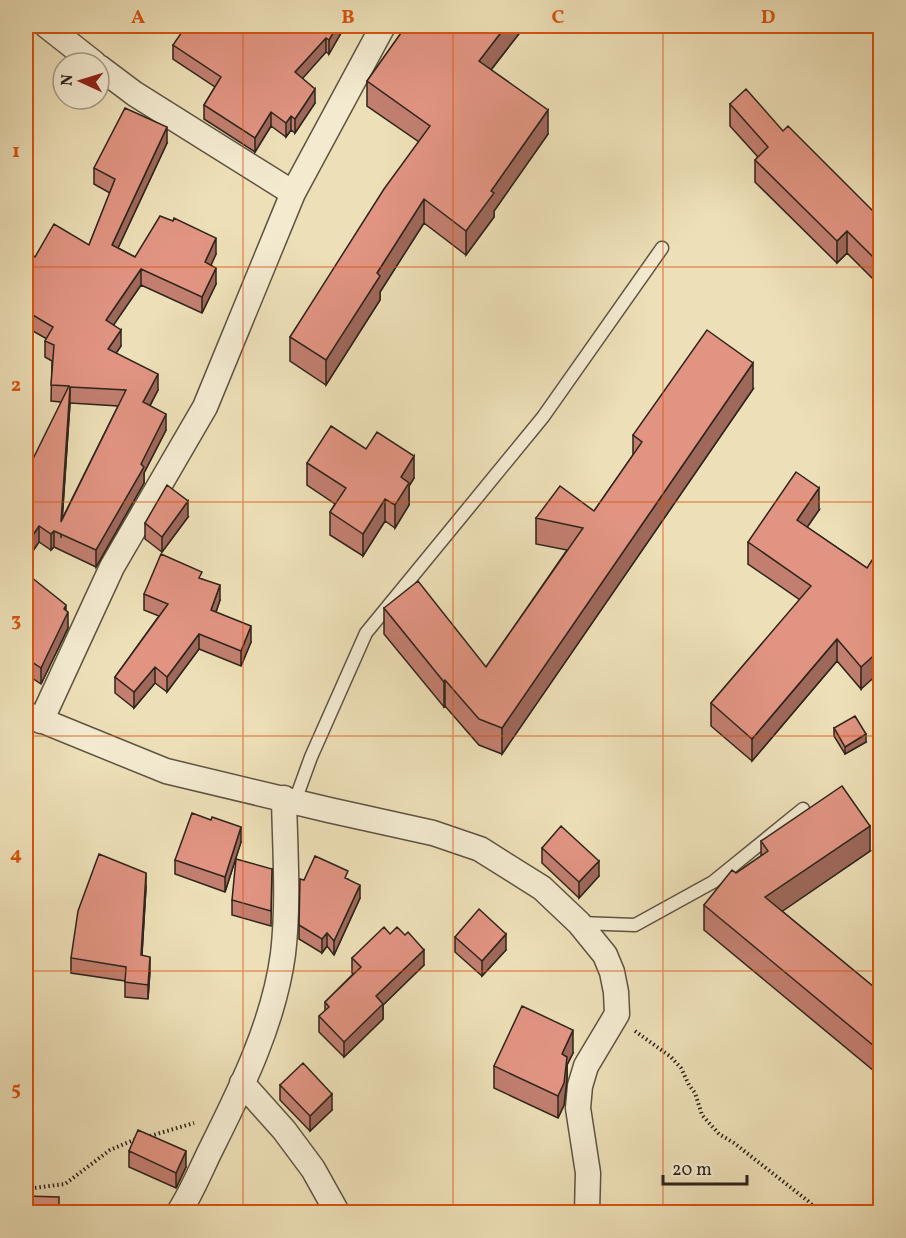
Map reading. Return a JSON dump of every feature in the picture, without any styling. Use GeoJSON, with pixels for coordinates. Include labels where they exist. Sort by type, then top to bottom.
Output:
{"type":"FeatureCollection","features":[{"type":"Feature","properties":{"kind":"street"},"geometry":{"type":"LineString","coordinates":[[46,26],[78,51]]}},
{"type":"Feature","properties":{"kind":"street"},"geometry":{"type":"LineString","coordinates":[[383,26],[293,193],[205,407],[112,567],[33,718],[166,771],[433,833],[480,849],[542,888],[579,923],[605,955],[612,972],[616,992],[616,1014],[586,1066],[580,1086],[578,1108],[588,1173],[587,1212]]}},
{"type":"Feature","properties":{"kind":"street"},"geometry":{"type":"LineString","coordinates":[[111,76],[135,94],[293,193]]}},
{"type":"Feature","properties":{"kind":"street"},"geometry":{"type":"LineString","coordinates":[[179,1212],[189,1197],[230,1112],[274,998],[282,956],[286,908],[289,800]]}},
{"type":"Feature","properties":{"kind":"street"},"geometry":{"type":"LineString","coordinates":[[242,1083],[284,1130],[313,1169],[337,1212]]}},
{"type":"Feature","properties":{"kind":"lane"},"geometry":{"type":"LineString","coordinates":[[289,800],[311,757],[366,633],[543,417],[662,248]]}},
{"type":"Feature","properties":{"kind":"lane"},"geometry":{"type":"LineString","coordinates":[[579,923],[635,925],[713,882],[803,809]]}},
{"type":"Feature","properties":{"kind":"path"},"geometry":{"type":"LineString","coordinates":[[616,1014],[671,1057],[681,1068],[695,1094],[702,1115],[719,1134],[734,1143],[819,1212]]}},
{"type":"Feature","properties":{"kind":"path"},"geometry":{"type":"LineString","coordinates":[[26,1189],[65,1184],[110,1150],[132,1140],[159,1135],[230,1112]]}},
{"type":"Feature","properties":{"kind":"building"},"geometry":{"type":"Polygon","coordinates":[[[186,26],[337,26],[329,40],[326,38],[295,72],[315,89],[295,119],[291,116],[286,123],[271,112],[255,138],[204,105],[221,77],[173,45],[186,26]]]}},
{"type":"Feature","properties":{"kind":"building"},"geometry":{"type":"Polygon","coordinates":[[[406,26],[506,26],[479,61],[548,110],[491,191],[494,193],[466,231],[424,199],[377,273],[380,276],[326,360],[290,337],[384,189],[430,126],[367,81],[406,26]]]}},
{"type":"Feature","properties":{"kind":"building"},"geometry":{"type":"Polygon","coordinates":[[[746,89],[783,131],[788,126],[880,218],[880,264],[847,231],[837,241],[755,160],[768,147],[730,104],[746,89]]]}},
{"type":"Feature","properties":{"kind":"building"},"geometry":{"type":"Polygon","coordinates":[[[125,108],[167,127],[112,245],[135,257],[160,216],[173,221],[174,218],[216,238],[205,262],[216,268],[202,297],[141,269],[106,320],[121,330],[108,349],[158,374],[143,402],[166,414],[141,464],[144,467],[96,550],[54,531],[51,534],[39,526],[26,545],[26,473],[69,386],[51,385],[54,345],[45,341],[53,327],[26,311],[26,250],[35,257],[54,224],[89,245],[115,179],[94,168],[125,108]],[[70,387],[61,522],[126,390],[70,387]]]}},
{"type":"Feature","properties":{"kind":"building"},"geometry":{"type":"Polygon","coordinates":[[[26,162],[33,170],[26,178],[26,162]]]}},
{"type":"Feature","properties":{"kind":"building"},"geometry":{"type":"Polygon","coordinates":[[[707,330],[753,363],[502,728],[479,719],[445,680],[444,682],[384,608],[418,581],[486,667],[583,528],[536,518],[560,486],[594,511],[642,442],[633,435],[707,330]]]}},
{"type":"Feature","properties":{"kind":"building"},"geometry":{"type":"Polygon","coordinates":[[[331,426],[366,449],[377,432],[414,456],[401,477],[409,483],[395,505],[385,499],[363,534],[330,512],[346,488],[307,463],[331,426]]]}},
{"type":"Feature","properties":{"kind":"building"},"geometry":{"type":"Polygon","coordinates":[[[796,472],[819,488],[797,520],[867,568],[880,548],[880,596],[875,604],[880,611],[880,637],[878,639],[880,650],[861,667],[837,639],[752,739],[711,703],[811,586],[748,542],[796,472]]]}},
{"type":"Feature","properties":{"kind":"building"},"geometry":{"type":"Polygon","coordinates":[[[167,485],[188,501],[162,537],[145,523],[167,485]]]}},
{"type":"Feature","properties":{"kind":"building"},"geometry":{"type":"Polygon","coordinates":[[[161,554],[202,572],[199,578],[220,585],[211,610],[251,626],[241,651],[199,634],[167,677],[155,667],[134,692],[115,677],[168,604],[144,594],[161,554]]]}},
{"type":"Feature","properties":{"kind":"building"},"geometry":{"type":"Polygon","coordinates":[[[26,573],[66,605],[64,609],[68,612],[41,668],[26,658],[26,573]]]}},
{"type":"Feature","properties":{"kind":"building"},"geometry":{"type":"Polygon","coordinates":[[[855,716],[866,734],[845,747],[834,728],[855,716]]]}},
{"type":"Feature","properties":{"kind":"building"},"geometry":{"type":"Polygon","coordinates":[[[842,786],[870,826],[765,897],[880,992],[880,1051],[704,905],[732,870],[736,873],[768,851],[761,841],[842,786]]]}},
{"type":"Feature","properties":{"kind":"building"},"geometry":{"type":"Polygon","coordinates":[[[192,813],[241,827],[225,877],[175,860],[192,813]]]}},
{"type":"Feature","properties":{"kind":"building"},"geometry":{"type":"Polygon","coordinates":[[[561,826],[599,861],[579,882],[542,848],[561,826]]]}},
{"type":"Feature","properties":{"kind":"building"},"geometry":{"type":"Polygon","coordinates":[[[99,854],[146,873],[141,955],[150,957],[148,985],[125,982],[126,967],[71,958],[78,911],[99,854]]]}},
{"type":"Feature","properties":{"kind":"building"},"geometry":{"type":"Polygon","coordinates":[[[315,856],[348,871],[345,878],[360,885],[334,941],[327,933],[322,939],[299,925],[300,879],[304,880],[315,856]]]}},
{"type":"Feature","properties":{"kind":"building"},"geometry":{"type":"Polygon","coordinates":[[[236,859],[272,869],[271,911],[232,900],[236,859]]]}},
{"type":"Feature","properties":{"kind":"building"},"geometry":{"type":"Polygon","coordinates":[[[479,909],[506,934],[482,961],[455,937],[479,909]]]}},
{"type":"Feature","properties":{"kind":"building"},"geometry":{"type":"Polygon","coordinates":[[[384,927],[390,934],[397,927],[405,935],[408,932],[424,950],[376,996],[383,1004],[344,1042],[319,1016],[329,1007],[325,1002],[361,967],[352,958],[384,927]]]}},
{"type":"Feature","properties":{"kind":"building"},"geometry":{"type":"Polygon","coordinates":[[[522,1006],[573,1030],[562,1054],[567,1057],[564,1083],[558,1096],[494,1066],[522,1006]]]}},
{"type":"Feature","properties":{"kind":"building"},"geometry":{"type":"Polygon","coordinates":[[[303,1063],[332,1094],[310,1116],[280,1085],[303,1063]]]}},
{"type":"Feature","properties":{"kind":"building"},"geometry":{"type":"Polygon","coordinates":[[[138,1130],[186,1151],[176,1173],[129,1151],[138,1130]]]}},
{"type":"Feature","properties":{"kind":"building"},"geometry":{"type":"Polygon","coordinates":[[[26,1196],[59,1197],[59,1212],[26,1212],[26,1196]]]}}]}
